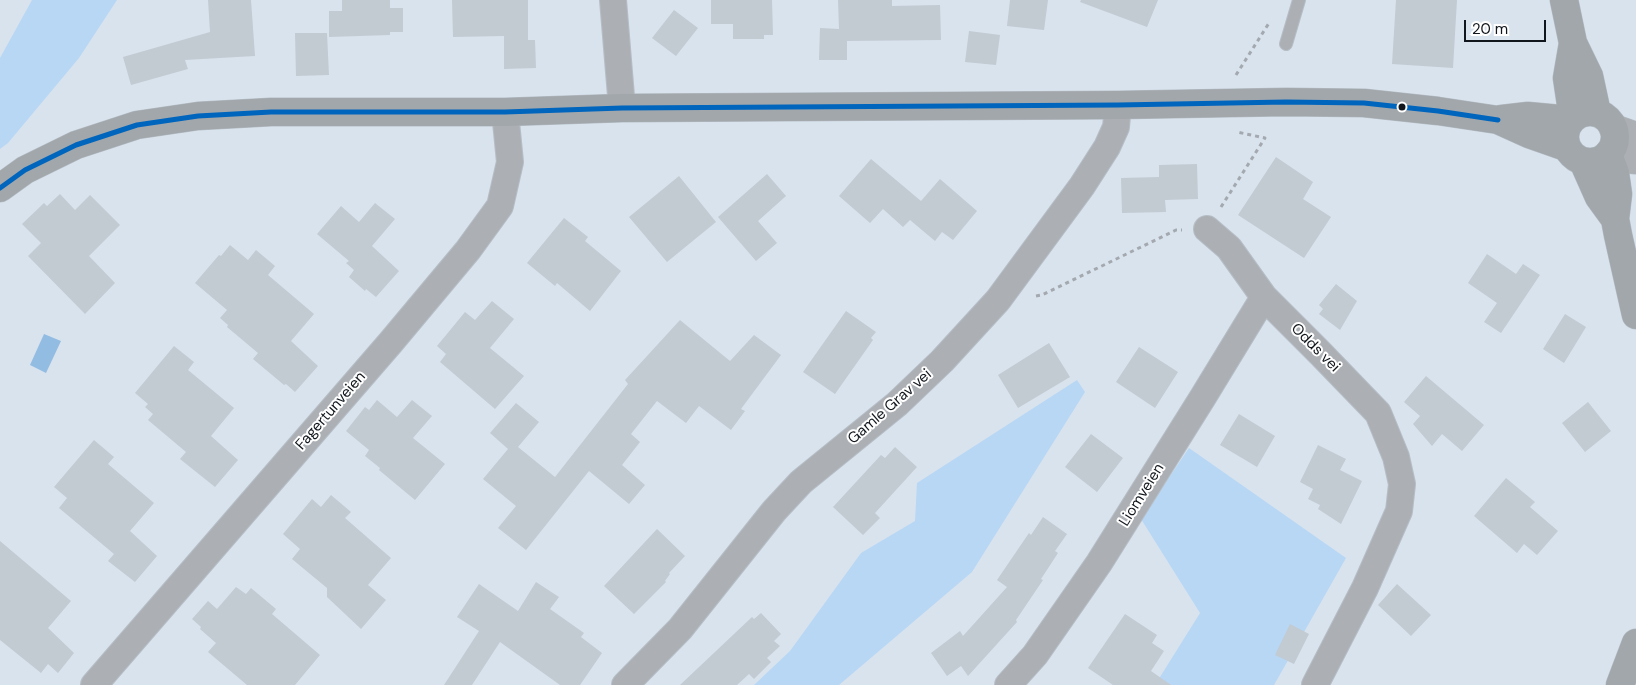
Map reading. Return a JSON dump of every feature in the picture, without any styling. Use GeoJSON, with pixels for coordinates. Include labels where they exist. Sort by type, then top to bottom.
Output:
{"type":"FeatureCollection","features":[{"type":"Feature","properties":{"kind":"main road"},"geometry":{"type":"LineString","coordinates":[[1564,0],[1573,44],[1589,76],[1599,197],[1615,219],[1636,315]]}},
{"type":"Feature","properties":{"kind":"main road"},"geometry":{"type":"LineString","coordinates":[[1533,116],[1567,78],[1573,44]]}},
{"type":"Feature","properties":{"kind":"main road"},"geometry":{"type":"LineString","coordinates":[[1567,78],[1595,137]]}},
{"type":"Feature","properties":{"kind":"main road"},"geometry":{"type":"LineString","coordinates":[[0,188],[25,170],[76,146],[137,125],[198,116],[271,112],[505,112],[622,108],[1286,102],[1364,103],[1498,120],[1533,116],[1595,137]]}},
{"type":"Feature","properties":{"kind":"main road"},"geometry":{"type":"LineString","coordinates":[[1498,120],[1530,134],[1595,137]]}},
{"type":"Feature","properties":{"kind":"main road"},"geometry":{"type":"LineString","coordinates":[[1620,685],[1636,643]]}},
{"type":"Feature","properties":{"kind":"street"},"geometry":{"type":"LineString","coordinates":[[613,0],[622,108]]}},
{"type":"Feature","properties":{"kind":"street","name":"Gamle Grav vei"},"geometry":{"type":"LineString","coordinates":[[625,685],[680,629],[774,511],[801,482],[897,404],[942,361],[998,300],[1082,186],[1107,147],[1116,126],[1118,105]]}},
{"type":"Feature","properties":{"kind":"street","name":"Fagertunveien"},"geometry":{"type":"LineString","coordinates":[[94,685],[396,335],[468,250],[500,206],[510,162],[505,112]]}},
{"type":"Feature","properties":{"kind":"street"},"geometry":{"type":"LineString","coordinates":[[1595,137],[1624,159],[1636,160]]}},
{"type":"Feature","properties":{"kind":"street","name":"Odds vei"},"geometry":{"type":"LineString","coordinates":[[1207,229],[1229,248],[1264,297],[1378,413],[1396,457],[1402,484],[1399,511],[1365,588],[1315,685]]}},
{"type":"Feature","properties":{"kind":"street","name":"Liomveien"},"geometry":{"type":"LineString","coordinates":[[1008,685],[1035,655],[1099,563],[1264,297]]}},
{"type":"Feature","properties":{"kind":"lane"},"geometry":{"type":"LineString","coordinates":[[1286,44],[1299,0]]}},
{"type":"Feature","properties":{"kind":"path"},"geometry":{"type":"LineString","coordinates":[[1232,81],[1274,15]]}},
{"type":"Feature","properties":{"kind":"path"},"geometry":{"type":"LineString","coordinates":[[998,300],[1042,295],[1176,230],[1207,229],[1265,138],[1229,131]]}},
{"type":"Feature","properties":{"kind":"shaded area"},"geometry":{"type":"Polygon","coordinates":[[[32,0],[117,0],[79,58],[8,143],[0,149],[0,58],[32,0]]]}},
{"type":"Feature","properties":{"kind":"shaded area"},"geometry":{"type":"Polygon","coordinates":[[[44,334],[61,341],[46,373],[30,365],[44,334]]]}},
{"type":"Feature","properties":{"kind":"shaded area"},"geometry":{"type":"Polygon","coordinates":[[[1077,380],[1085,392],[972,572],[839,685],[754,685],[790,651],[861,553],[915,521],[917,483],[1077,380]]]}},
{"type":"Feature","properties":{"kind":"shaded area"},"geometry":{"type":"Polygon","coordinates":[[[1189,448],[1346,558],[1274,685],[1155,685],[1200,613],[1141,519],[1189,448]]]}},
{"type":"Feature","properties":{"kind":"building"},"geometry":{"type":"Polygon","coordinates":[[[208,0],[251,0],[255,56],[185,60],[188,69],[131,85],[123,57],[210,32],[208,0]]]}},
{"type":"Feature","properties":{"kind":"building"},"geometry":{"type":"Polygon","coordinates":[[[342,0],[390,0],[390,8],[403,8],[403,32],[390,32],[390,35],[329,37],[329,11],[342,11],[342,0]]]}},
{"type":"Feature","properties":{"kind":"building"},"geometry":{"type":"Polygon","coordinates":[[[452,0],[528,0],[528,40],[535,40],[536,68],[504,69],[504,36],[453,37],[452,0]]]}},
{"type":"Feature","properties":{"kind":"building"},"geometry":{"type":"Polygon","coordinates":[[[711,0],[772,0],[773,35],[764,35],[764,39],[733,39],[733,24],[711,24],[711,0]]]}},
{"type":"Feature","properties":{"kind":"building"},"geometry":{"type":"Polygon","coordinates":[[[838,0],[892,0],[892,6],[940,5],[941,40],[847,41],[847,60],[819,60],[820,28],[839,29],[838,0]]]}},
{"type":"Feature","properties":{"kind":"building"},"geometry":{"type":"Polygon","coordinates":[[[1010,0],[1048,0],[1044,30],[1007,26],[1010,0]]]}},
{"type":"Feature","properties":{"kind":"building"},"geometry":{"type":"Polygon","coordinates":[[[1081,0],[1158,0],[1147,27],[1080,2],[1081,0]]]}},
{"type":"Feature","properties":{"kind":"building"},"geometry":{"type":"Polygon","coordinates":[[[1396,0],[1457,0],[1453,68],[1392,64],[1396,0]]]}},
{"type":"Feature","properties":{"kind":"building"},"geometry":{"type":"Polygon","coordinates":[[[674,10],[698,28],[676,56],[652,38],[674,10]]]}},
{"type":"Feature","properties":{"kind":"building"},"geometry":{"type":"Polygon","coordinates":[[[969,31],[1000,35],[996,65],[965,62],[969,31]]]}},
{"type":"Feature","properties":{"kind":"building"},"geometry":{"type":"Polygon","coordinates":[[[295,33],[327,33],[329,75],[296,76],[295,33]]]}},
{"type":"Feature","properties":{"kind":"building"},"geometry":{"type":"Polygon","coordinates":[[[1276,157],[1313,182],[1303,199],[1331,217],[1304,258],[1238,215],[1276,157]]]}},
{"type":"Feature","properties":{"kind":"building"},"geometry":{"type":"Polygon","coordinates":[[[871,159],[921,201],[940,179],[977,211],[953,240],[942,232],[935,241],[910,220],[903,227],[883,209],[870,223],[839,196],[871,159]]]}},
{"type":"Feature","properties":{"kind":"building"},"geometry":{"type":"Polygon","coordinates":[[[1197,164],[1198,199],[1165,200],[1166,212],[1122,213],[1121,178],[1159,177],[1159,165],[1197,164]]]}},
{"type":"Feature","properties":{"kind":"building"},"geometry":{"type":"Polygon","coordinates":[[[767,174],[786,196],[758,221],[777,243],[756,261],[718,217],[767,174]]]}},
{"type":"Feature","properties":{"kind":"building"},"geometry":{"type":"Polygon","coordinates":[[[679,176],[716,222],[667,262],[629,217],[679,176]]]}},
{"type":"Feature","properties":{"kind":"building"},"geometry":{"type":"Polygon","coordinates":[[[60,194],[75,210],[90,195],[120,225],[89,256],[115,283],[85,314],[28,256],[41,243],[22,224],[44,203],[47,206],[60,194]]]}},
{"type":"Feature","properties":{"kind":"building"},"geometry":{"type":"Polygon","coordinates":[[[375,203],[395,219],[372,246],[399,271],[376,297],[366,289],[365,291],[349,277],[354,270],[346,263],[349,261],[317,234],[341,206],[359,222],[375,203]]]}},
{"type":"Feature","properties":{"kind":"building"},"geometry":{"type":"Polygon","coordinates":[[[564,218],[588,237],[585,241],[621,271],[590,311],[557,283],[555,286],[527,263],[564,218]]]}},
{"type":"Feature","properties":{"kind":"building"},"geometry":{"type":"Polygon","coordinates":[[[230,245],[248,260],[256,250],[275,266],[268,275],[314,314],[291,341],[318,366],[295,392],[253,359],[258,353],[227,327],[228,325],[220,318],[227,310],[195,283],[230,245]]]}},
{"type":"Feature","properties":{"kind":"building"},"geometry":{"type":"Polygon","coordinates":[[[1487,254],[1516,274],[1523,264],[1540,275],[1501,333],[1484,322],[1497,303],[1468,283],[1487,254]]]}},
{"type":"Feature","properties":{"kind":"building"},"geometry":{"type":"Polygon","coordinates":[[[1336,284],[1357,301],[1340,330],[1319,314],[1323,309],[1319,305],[1336,284]]]}},
{"type":"Feature","properties":{"kind":"building"},"geometry":{"type":"Polygon","coordinates":[[[492,301],[514,319],[490,348],[524,376],[495,409],[440,362],[446,354],[437,346],[465,312],[475,320],[492,301]]]}},
{"type":"Feature","properties":{"kind":"building"},"geometry":{"type":"Polygon","coordinates":[[[846,311],[876,332],[871,338],[873,340],[835,394],[803,372],[846,311]]]}},
{"type":"Feature","properties":{"kind":"building"},"geometry":{"type":"Polygon","coordinates":[[[1565,314],[1586,327],[1564,363],[1543,349],[1565,314]]]}},
{"type":"Feature","properties":{"kind":"building"},"geometry":{"type":"Polygon","coordinates":[[[680,320],[730,361],[754,335],[781,355],[741,409],[745,411],[731,430],[699,406],[686,423],[657,401],[631,434],[640,442],[622,465],[645,485],[629,504],[589,471],[526,550],[498,528],[516,506],[483,479],[508,449],[490,433],[516,403],[539,422],[518,447],[555,477],[628,384],[625,380],[680,320]]]}},
{"type":"Feature","properties":{"kind":"building"},"geometry":{"type":"Polygon","coordinates":[[[1049,343],[1070,377],[1018,408],[998,375],[1049,343]]]}},
{"type":"Feature","properties":{"kind":"building"},"geometry":{"type":"Polygon","coordinates":[[[174,346],[194,362],[188,370],[234,408],[211,436],[238,460],[215,487],[180,459],[186,452],[148,420],[153,414],[145,407],[148,404],[135,393],[174,346]]]}},
{"type":"Feature","properties":{"kind":"building"},"geometry":{"type":"Polygon","coordinates":[[[1139,347],[1178,372],[1155,408],[1116,382],[1139,347]]]}},
{"type":"Feature","properties":{"kind":"building"},"geometry":{"type":"Polygon","coordinates":[[[1426,376],[1484,425],[1462,451],[1442,434],[1432,446],[1413,424],[1420,416],[1404,402],[1426,376]]]}},
{"type":"Feature","properties":{"kind":"building"},"geometry":{"type":"Polygon","coordinates":[[[377,400],[397,417],[412,400],[432,416],[413,438],[445,464],[415,500],[365,456],[369,450],[346,431],[365,407],[369,410],[377,400]]]}},
{"type":"Feature","properties":{"kind":"building"},"geometry":{"type":"Polygon","coordinates":[[[1588,402],[1611,431],[1585,452],[1562,423],[1588,402]]]}},
{"type":"Feature","properties":{"kind":"building"},"geometry":{"type":"Polygon","coordinates":[[[1239,414],[1275,436],[1257,467],[1220,445],[1239,414]]]}},
{"type":"Feature","properties":{"kind":"building"},"geometry":{"type":"Polygon","coordinates":[[[1091,434],[1123,458],[1097,492],[1065,467],[1091,434]]]}},
{"type":"Feature","properties":{"kind":"building"},"geometry":{"type":"Polygon","coordinates":[[[94,440],[114,457],[108,464],[154,503],[130,531],[157,556],[135,582],[108,561],[114,554],[59,508],[67,498],[54,487],[94,440]]]}},
{"type":"Feature","properties":{"kind":"building"},"geometry":{"type":"Polygon","coordinates":[[[1318,445],[1346,459],[1340,470],[1362,481],[1341,524],[1318,509],[1320,505],[1308,499],[1313,489],[1300,482],[1318,445]]]}},
{"type":"Feature","properties":{"kind":"building"},"geometry":{"type":"Polygon","coordinates":[[[895,447],[917,467],[875,513],[880,518],[863,535],[833,507],[881,455],[885,458],[895,447]]]}},
{"type":"Feature","properties":{"kind":"building"},"geometry":{"type":"Polygon","coordinates":[[[1506,478],[1535,502],[1530,507],[1558,531],[1537,555],[1524,544],[1517,553],[1474,516],[1506,478]]]}},
{"type":"Feature","properties":{"kind":"building"},"geometry":{"type":"Polygon","coordinates":[[[331,495],[351,512],[345,518],[391,558],[368,585],[386,600],[361,629],[327,597],[327,588],[292,559],[300,549],[283,534],[312,499],[321,507],[331,495]]]}},
{"type":"Feature","properties":{"kind":"building"},"geometry":{"type":"Polygon","coordinates":[[[1043,517],[1067,534],[1055,551],[1058,553],[1041,579],[1043,580],[1016,620],[1017,622],[968,676],[961,666],[947,676],[931,653],[960,631],[963,636],[1007,587],[997,580],[1029,533],[1031,535],[1043,517]]]}},
{"type":"Feature","properties":{"kind":"building"},"geometry":{"type":"Polygon","coordinates":[[[657,529],[685,556],[669,573],[666,582],[634,614],[604,586],[657,529]]]}},
{"type":"Feature","properties":{"kind":"building"},"geometry":{"type":"Polygon","coordinates":[[[0,541],[71,601],[48,628],[74,653],[58,673],[48,664],[41,673],[0,640],[0,541]]]}},
{"type":"Feature","properties":{"kind":"building"},"geometry":{"type":"Polygon","coordinates":[[[536,582],[559,597],[550,609],[584,633],[581,637],[602,653],[580,685],[560,685],[500,642],[472,685],[444,685],[479,631],[457,617],[479,584],[518,611],[536,582]]]}},
{"type":"Feature","properties":{"kind":"building"},"geometry":{"type":"Polygon","coordinates":[[[1397,584],[1431,615],[1411,636],[1378,605],[1397,584]]]}},
{"type":"Feature","properties":{"kind":"building"},"geometry":{"type":"Polygon","coordinates":[[[236,587],[246,594],[251,588],[276,609],[272,614],[320,655],[295,685],[247,685],[208,652],[216,643],[192,619],[208,601],[217,609],[236,587]]]}},
{"type":"Feature","properties":{"kind":"building"},"geometry":{"type":"Polygon","coordinates":[[[761,613],[781,634],[774,641],[780,646],[767,658],[771,662],[754,679],[749,674],[737,685],[680,685],[752,617],[754,619],[761,613]]]}},
{"type":"Feature","properties":{"kind":"building"},"geometry":{"type":"Polygon","coordinates":[[[1125,614],[1157,635],[1152,643],[1164,651],[1151,671],[1171,685],[1113,685],[1088,668],[1125,614]]]}},
{"type":"Feature","properties":{"kind":"building"},"geometry":{"type":"Polygon","coordinates":[[[1290,624],[1309,634],[1294,664],[1275,655],[1290,624]]]}},
{"type":"Feature","properties":{"kind":"transit line"},"geometry":{"type":"LineString","coordinates":[[0,188],[25,170],[76,145],[137,125],[198,116],[271,112],[505,112],[622,108],[1286,102],[1364,103],[1498,120]]}}]}
